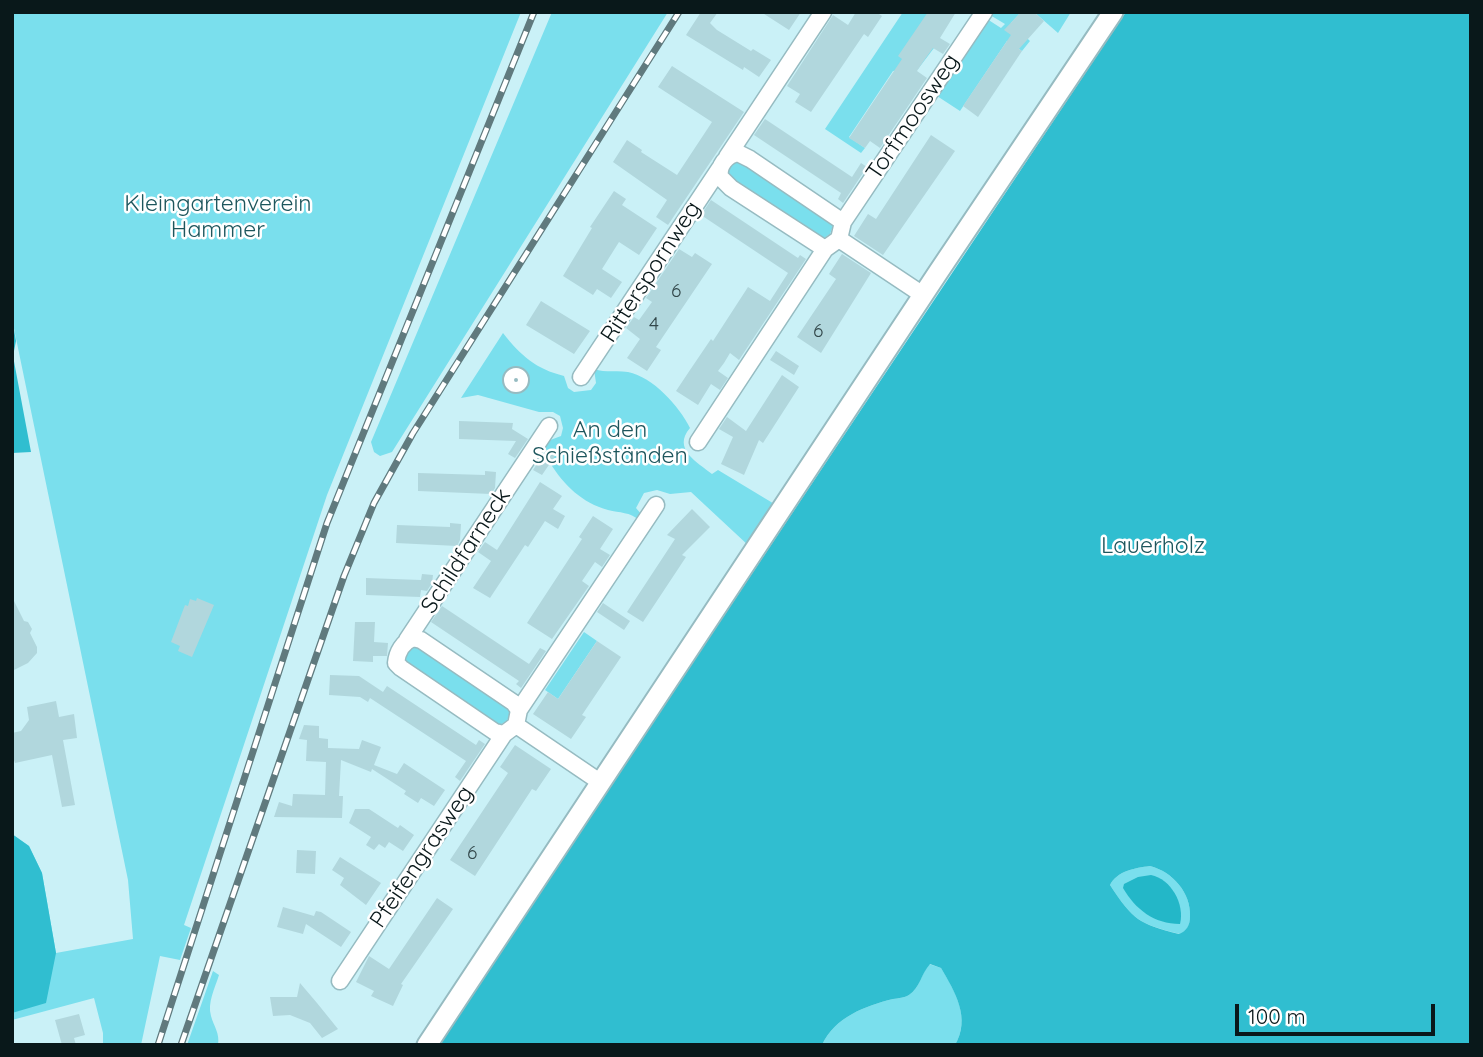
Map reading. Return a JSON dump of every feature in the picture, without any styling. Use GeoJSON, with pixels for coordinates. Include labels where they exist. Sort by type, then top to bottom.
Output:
{"type":"FeatureCollection","features":[{"type":"Feature","properties":{"kind":"street","name":"Ritterspornweg"},"geometry":{"type":"LineString","coordinates":[[581,377],[823,12]]}},
{"type":"Feature","properties":{"kind":"street","name":"Torfmoosweg"},"geometry":{"type":"LineString","coordinates":[[843,222],[984,12]]}},
{"type":"Feature","properties":{"kind":"street"},"geometry":{"type":"LineString","coordinates":[[426,1045],[1114,12]]}},
{"type":"Feature","properties":{"kind":"street"},"geometry":{"type":"LineString","coordinates":[[698,442],[825,249],[839,239],[843,222],[744,155],[733,154],[724,162]]}},
{"type":"Feature","properties":{"kind":"street","name":"Ritterspornweg"},"geometry":{"type":"LineString","coordinates":[[724,162],[720,177],[731,188],[825,249]]}},
{"type":"Feature","properties":{"kind":"street"},"geometry":{"type":"LineString","coordinates":[[839,239],[923,295]]}},
{"type":"Feature","properties":{"kind":"street","name":"Schildfarneck"},"geometry":{"type":"LineString","coordinates":[[513,723],[495,732],[396,663],[397,655],[549,426]]}},
{"type":"Feature","properties":{"kind":"street","name":"Pfeifengrasweg"},"geometry":{"type":"LineString","coordinates":[[340,981],[656,505]]}},
{"type":"Feature","properties":{"kind":"street","name":"Schildfarneck"},"geometry":{"type":"LineString","coordinates":[[407,640],[421,640],[514,703],[513,723]]}},
{"type":"Feature","properties":{"kind":"street","name":"Schildfarneck"},"geometry":{"type":"LineString","coordinates":[[513,723],[600,782]]}},
{"type":"Feature","properties":{"kind":"green space","name":"Kleingartenverein Hammer"},"geometry":{"type":"Polygon","coordinates":[[[12,12],[521,12],[327,495],[184,925],[191,928],[180,960],[160,956],[141,1045],[103,1045],[103,1033],[94,998],[12,1020],[12,834],[29,846],[42,873],[56,953],[133,939],[128,880],[12,319],[12,12]]]}},
{"type":"Feature","properties":{"kind":"green space"},"geometry":{"type":"Polygon","coordinates":[[[552,12],[668,12],[392,452],[380,456],[374,452],[371,442],[552,12]]]}},
{"type":"Feature","properties":{"kind":"green space"},"geometry":{"type":"Polygon","coordinates":[[[903,12],[928,12],[934,48],[918,69],[893,71],[849,137],[865,148],[861,153],[825,129],[903,12]]]}},
{"type":"Feature","properties":{"kind":"green space"},"geometry":{"type":"Polygon","coordinates":[[[992,12],[1021,12],[1011,23],[1030,41],[1022,51],[1007,41],[960,111],[937,96],[987,19],[1001,28],[1005,24],[990,15],[992,12]]]}},
{"type":"Feature","properties":{"kind":"green space"},"geometry":{"type":"Polygon","coordinates":[[[1034,12],[1071,12],[1058,33],[1034,12]]]}},
{"type":"Feature","properties":{"kind":"green space","name":"Lauerholz"},"geometry":{"type":"Polygon","coordinates":[[[1126,12],[1471,12],[1471,1045],[955,1045],[962,1025],[959,1005],[941,968],[930,964],[916,989],[909,995],[872,1005],[852,1014],[835,1027],[822,1045],[438,1045],[1126,12]],[[1150,866],[1127,871],[1117,876],[1110,885],[1138,919],[1179,934],[1186,929],[1189,922],[1190,907],[1179,885],[1150,866]]]}},
{"type":"Feature","properties":{"kind":"green space"},"geometry":{"type":"Polygon","coordinates":[[[736,158],[834,223],[830,234],[821,240],[727,178],[726,169],[736,158]]]}},
{"type":"Feature","properties":{"kind":"green space"},"geometry":{"type":"Polygon","coordinates":[[[12,319],[16,341],[13,356],[31,452],[12,453],[12,319]]]}},
{"type":"Feature","properties":{"kind":"green space","name":"An den Schießständen"},"geometry":{"type":"Polygon","coordinates":[[[503,333],[530,360],[545,370],[564,376],[568,388],[574,392],[591,390],[596,383],[594,369],[628,372],[656,386],[672,402],[690,428],[684,442],[685,449],[694,460],[712,474],[718,470],[776,505],[749,546],[691,492],[670,494],[657,490],[644,493],[636,508],[642,515],[639,520],[590,503],[561,479],[550,463],[554,455],[542,447],[545,442],[561,436],[563,428],[560,416],[553,412],[539,412],[478,395],[461,398],[503,333]]]}},
{"type":"Feature","properties":{"kind":"green space"},"geometry":{"type":"Polygon","coordinates":[[[584,632],[597,641],[558,699],[545,690],[584,632]]]}},
{"type":"Feature","properties":{"kind":"green space"},"geometry":{"type":"Polygon","coordinates":[[[414,644],[511,710],[507,721],[498,726],[404,664],[403,655],[414,644]]]}},
{"type":"Feature","properties":{"kind":"green space"},"geometry":{"type":"Polygon","coordinates":[[[12,834],[29,846],[42,873],[56,953],[46,1003],[12,1013],[12,834]]]}},
{"type":"Feature","properties":{"kind":"green space"},"geometry":{"type":"Polygon","coordinates":[[[1150,866],[1173,878],[1184,892],[1190,907],[1190,922],[1183,933],[1155,927],[1138,919],[1110,885],[1122,873],[1150,866]]]}},
{"type":"Feature","properties":{"kind":"green space"},"geometry":{"type":"Polygon","coordinates":[[[929,964],[941,968],[959,1005],[962,1025],[955,1045],[822,1045],[835,1027],[852,1014],[872,1005],[909,995],[916,989],[929,964]]]}},
{"type":"Feature","properties":{"kind":"green space"},"geometry":{"type":"Polygon","coordinates":[[[213,971],[219,975],[210,1006],[218,1045],[187,1045],[213,971]]]}},
{"type":"Feature","properties":{"kind":"shaded area"},"geometry":{"type":"Polygon","coordinates":[[[1151,875],[1165,882],[1175,894],[1180,908],[1180,924],[1162,921],[1146,914],[1123,888],[1124,884],[1138,877],[1151,875]]]}},
{"type":"Feature","properties":{"kind":"building"},"geometry":{"type":"Polygon","coordinates":[[[701,12],[718,12],[710,23],[717,30],[771,60],[759,77],[686,35],[701,12]]]}},
{"type":"Feature","properties":{"kind":"building"},"geometry":{"type":"Polygon","coordinates":[[[761,12],[801,12],[789,30],[761,12]]]}},
{"type":"Feature","properties":{"kind":"building"},"geometry":{"type":"Polygon","coordinates":[[[856,12],[876,12],[882,16],[868,37],[864,34],[811,112],[795,102],[800,94],[787,86],[833,15],[848,25],[856,12]]]}},
{"type":"Feature","properties":{"kind":"building"},"geometry":{"type":"Polygon","coordinates":[[[928,12],[956,12],[940,38],[950,44],[943,54],[933,48],[925,59],[917,71],[927,78],[880,148],[870,141],[865,148],[849,138],[902,59],[898,56],[928,12]]]}},
{"type":"Feature","properties":{"kind":"building"},"geometry":{"type":"Polygon","coordinates":[[[1021,12],[1034,12],[1044,21],[1019,49],[1022,51],[978,117],[963,106],[1011,35],[1004,30],[1021,12]]]}},
{"type":"Feature","properties":{"kind":"building"},"geometry":{"type":"Polygon","coordinates":[[[672,66],[744,112],[668,225],[656,217],[667,200],[613,162],[627,140],[677,175],[712,122],[658,87],[672,66]]]}},
{"type":"Feature","properties":{"kind":"building"},"geometry":{"type":"Polygon","coordinates":[[[765,119],[852,177],[861,163],[867,167],[843,203],[838,199],[841,193],[754,135],[765,119]]]}},
{"type":"Feature","properties":{"kind":"building"},"geometry":{"type":"Polygon","coordinates":[[[931,135],[955,151],[883,255],[854,236],[868,214],[876,219],[931,135]]]}},
{"type":"Feature","properties":{"kind":"building"},"geometry":{"type":"Polygon","coordinates":[[[614,191],[626,199],[622,205],[657,228],[639,255],[619,242],[602,269],[622,282],[611,298],[597,289],[593,295],[563,276],[614,191]]]}},
{"type":"Feature","properties":{"kind":"building"},"geometry":{"type":"Polygon","coordinates":[[[711,200],[798,258],[800,255],[806,259],[739,360],[730,353],[718,371],[728,378],[720,390],[711,384],[698,405],[676,391],[711,339],[713,341],[748,287],[770,301],[788,273],[701,215],[711,200]]]}},
{"type":"Feature","properties":{"kind":"building"},"geometry":{"type":"Polygon","coordinates":[[[679,249],[692,257],[695,253],[712,264],[656,347],[661,350],[647,371],[627,358],[640,339],[626,328],[634,317],[639,320],[652,302],[646,298],[679,249]]]}},
{"type":"Feature","properties":{"kind":"building"},"geometry":{"type":"Polygon","coordinates":[[[842,254],[871,273],[821,353],[797,337],[836,279],[829,274],[842,254]]]}},
{"type":"Feature","properties":{"kind":"building"},"geometry":{"type":"Polygon","coordinates":[[[541,301],[590,331],[574,354],[526,325],[541,301]]]}},
{"type":"Feature","properties":{"kind":"building"},"geometry":{"type":"Polygon","coordinates":[[[776,351],[799,366],[794,375],[770,360],[776,351]]]}},
{"type":"Feature","properties":{"kind":"building"},"geometry":{"type":"Polygon","coordinates":[[[782,375],[799,387],[763,443],[759,440],[744,475],[721,464],[733,437],[719,429],[727,417],[746,431],[782,375]]]}},
{"type":"Feature","properties":{"kind":"building"},"geometry":{"type":"Polygon","coordinates":[[[459,421],[513,423],[512,429],[528,439],[515,458],[508,454],[516,441],[459,439],[459,421]]]}},
{"type":"Feature","properties":{"kind":"building"},"geometry":{"type":"Polygon","coordinates":[[[546,450],[555,456],[542,475],[533,470],[546,450]]]}},
{"type":"Feature","properties":{"kind":"building"},"geometry":{"type":"Polygon","coordinates":[[[485,471],[496,472],[495,488],[491,494],[418,491],[418,473],[485,475],[485,471]]]}},
{"type":"Feature","properties":{"kind":"building"},"geometry":{"type":"Polygon","coordinates":[[[540,482],[562,496],[553,509],[565,516],[558,529],[545,521],[528,547],[525,545],[490,598],[473,588],[491,561],[478,552],[485,542],[497,550],[540,482]]]}},
{"type":"Feature","properties":{"kind":"building"},"geometry":{"type":"Polygon","coordinates":[[[692,509],[710,527],[682,555],[686,557],[643,622],[627,612],[675,539],[667,535],[692,509]]]}},
{"type":"Feature","properties":{"kind":"building"},"geometry":{"type":"Polygon","coordinates":[[[593,516],[613,529],[600,549],[610,555],[602,567],[595,562],[582,581],[589,586],[552,639],[527,623],[582,539],[579,537],[593,516]]]}},
{"type":"Feature","properties":{"kind":"building"},"geometry":{"type":"Polygon","coordinates":[[[450,523],[461,524],[457,546],[396,543],[397,525],[450,527],[450,523]]]}},
{"type":"Feature","properties":{"kind":"building"},"geometry":{"type":"Polygon","coordinates":[[[422,574],[433,575],[432,583],[427,591],[421,590],[420,597],[366,595],[366,578],[421,580],[422,574]]]}},
{"type":"Feature","properties":{"kind":"building"},"geometry":{"type":"Polygon","coordinates":[[[12,597],[24,621],[28,622],[32,629],[30,633],[37,653],[28,663],[12,671],[12,597]]]}},
{"type":"Feature","properties":{"kind":"building"},"geometry":{"type":"Polygon","coordinates":[[[197,598],[214,605],[192,657],[178,651],[180,646],[171,642],[185,605],[188,606],[190,599],[196,601],[197,598]]]}},
{"type":"Feature","properties":{"kind":"building"},"geometry":{"type":"Polygon","coordinates":[[[603,603],[630,621],[624,630],[597,612],[603,603]]]}},
{"type":"Feature","properties":{"kind":"building"},"geometry":{"type":"Polygon","coordinates":[[[442,606],[529,664],[540,648],[546,651],[521,688],[516,684],[519,681],[431,622],[442,606]]]}},
{"type":"Feature","properties":{"kind":"building"},"geometry":{"type":"Polygon","coordinates":[[[355,622],[375,622],[374,642],[388,643],[387,656],[373,656],[373,662],[353,661],[355,622]]]}},
{"type":"Feature","properties":{"kind":"building"},"geometry":{"type":"Polygon","coordinates":[[[597,641],[621,657],[582,715],[586,717],[571,739],[533,714],[548,692],[558,699],[597,641]]]}},
{"type":"Feature","properties":{"kind":"building"},"geometry":{"type":"Polygon","coordinates":[[[330,675],[359,676],[383,692],[387,686],[476,745],[479,740],[485,744],[460,781],[455,777],[466,761],[370,698],[368,702],[360,697],[329,695],[330,675]]]}},
{"type":"Feature","properties":{"kind":"building"},"geometry":{"type":"Polygon","coordinates":[[[56,701],[59,717],[74,714],[77,738],[63,740],[75,805],[62,807],[52,755],[15,763],[12,755],[12,733],[21,731],[29,720],[27,707],[56,701]]]}},
{"type":"Feature","properties":{"kind":"building"},"geometry":{"type":"Polygon","coordinates":[[[304,725],[319,726],[319,738],[328,739],[328,748],[359,749],[362,740],[381,747],[374,765],[397,774],[404,763],[445,790],[434,806],[421,798],[418,803],[404,794],[406,791],[372,769],[371,772],[341,760],[339,796],[343,796],[342,818],[274,817],[279,802],[292,806],[293,794],[325,795],[326,762],[306,761],[307,740],[299,739],[304,725]]]}},
{"type":"Feature","properties":{"kind":"building"},"geometry":{"type":"Polygon","coordinates":[[[515,745],[551,769],[536,791],[532,789],[475,876],[450,860],[508,773],[500,767],[515,745]]]}},
{"type":"Feature","properties":{"kind":"building"},"geometry":{"type":"Polygon","coordinates":[[[355,809],[369,809],[414,835],[403,851],[389,842],[385,848],[379,844],[374,850],[366,845],[371,837],[349,823],[355,809]]]}},
{"type":"Feature","properties":{"kind":"building"},"geometry":{"type":"Polygon","coordinates":[[[297,850],[316,851],[315,874],[296,873],[297,850]]]}},
{"type":"Feature","properties":{"kind":"building"},"geometry":{"type":"Polygon","coordinates":[[[340,857],[381,883],[366,905],[340,885],[344,878],[332,870],[340,857]]]}},
{"type":"Feature","properties":{"kind":"building"},"geometry":{"type":"Polygon","coordinates":[[[437,898],[453,909],[401,984],[403,985],[393,1006],[371,996],[374,991],[356,982],[369,956],[389,969],[437,898]]]}},
{"type":"Feature","properties":{"kind":"building"},"geometry":{"type":"Polygon","coordinates":[[[283,907],[314,916],[316,911],[321,912],[351,932],[341,947],[306,924],[303,934],[277,927],[283,907]]]}},
{"type":"Feature","properties":{"kind":"building"},"geometry":{"type":"Polygon","coordinates":[[[300,983],[338,1029],[322,1038],[310,1023],[290,1015],[273,1016],[270,997],[297,997],[300,983]]]}},
{"type":"Feature","properties":{"kind":"building"},"geometry":{"type":"Polygon","coordinates":[[[79,1014],[85,1035],[74,1038],[76,1045],[62,1045],[55,1020],[79,1014]]]}},
{"type":"Feature","properties":{"kind":"railway"},"geometry":{"type":"LineString","coordinates":[[158,1045],[327,523],[534,12]]}},
{"type":"Feature","properties":{"kind":"railway"},"geometry":{"type":"LineString","coordinates":[[181,1045],[344,576],[374,503],[413,433],[679,12]]}}]}
